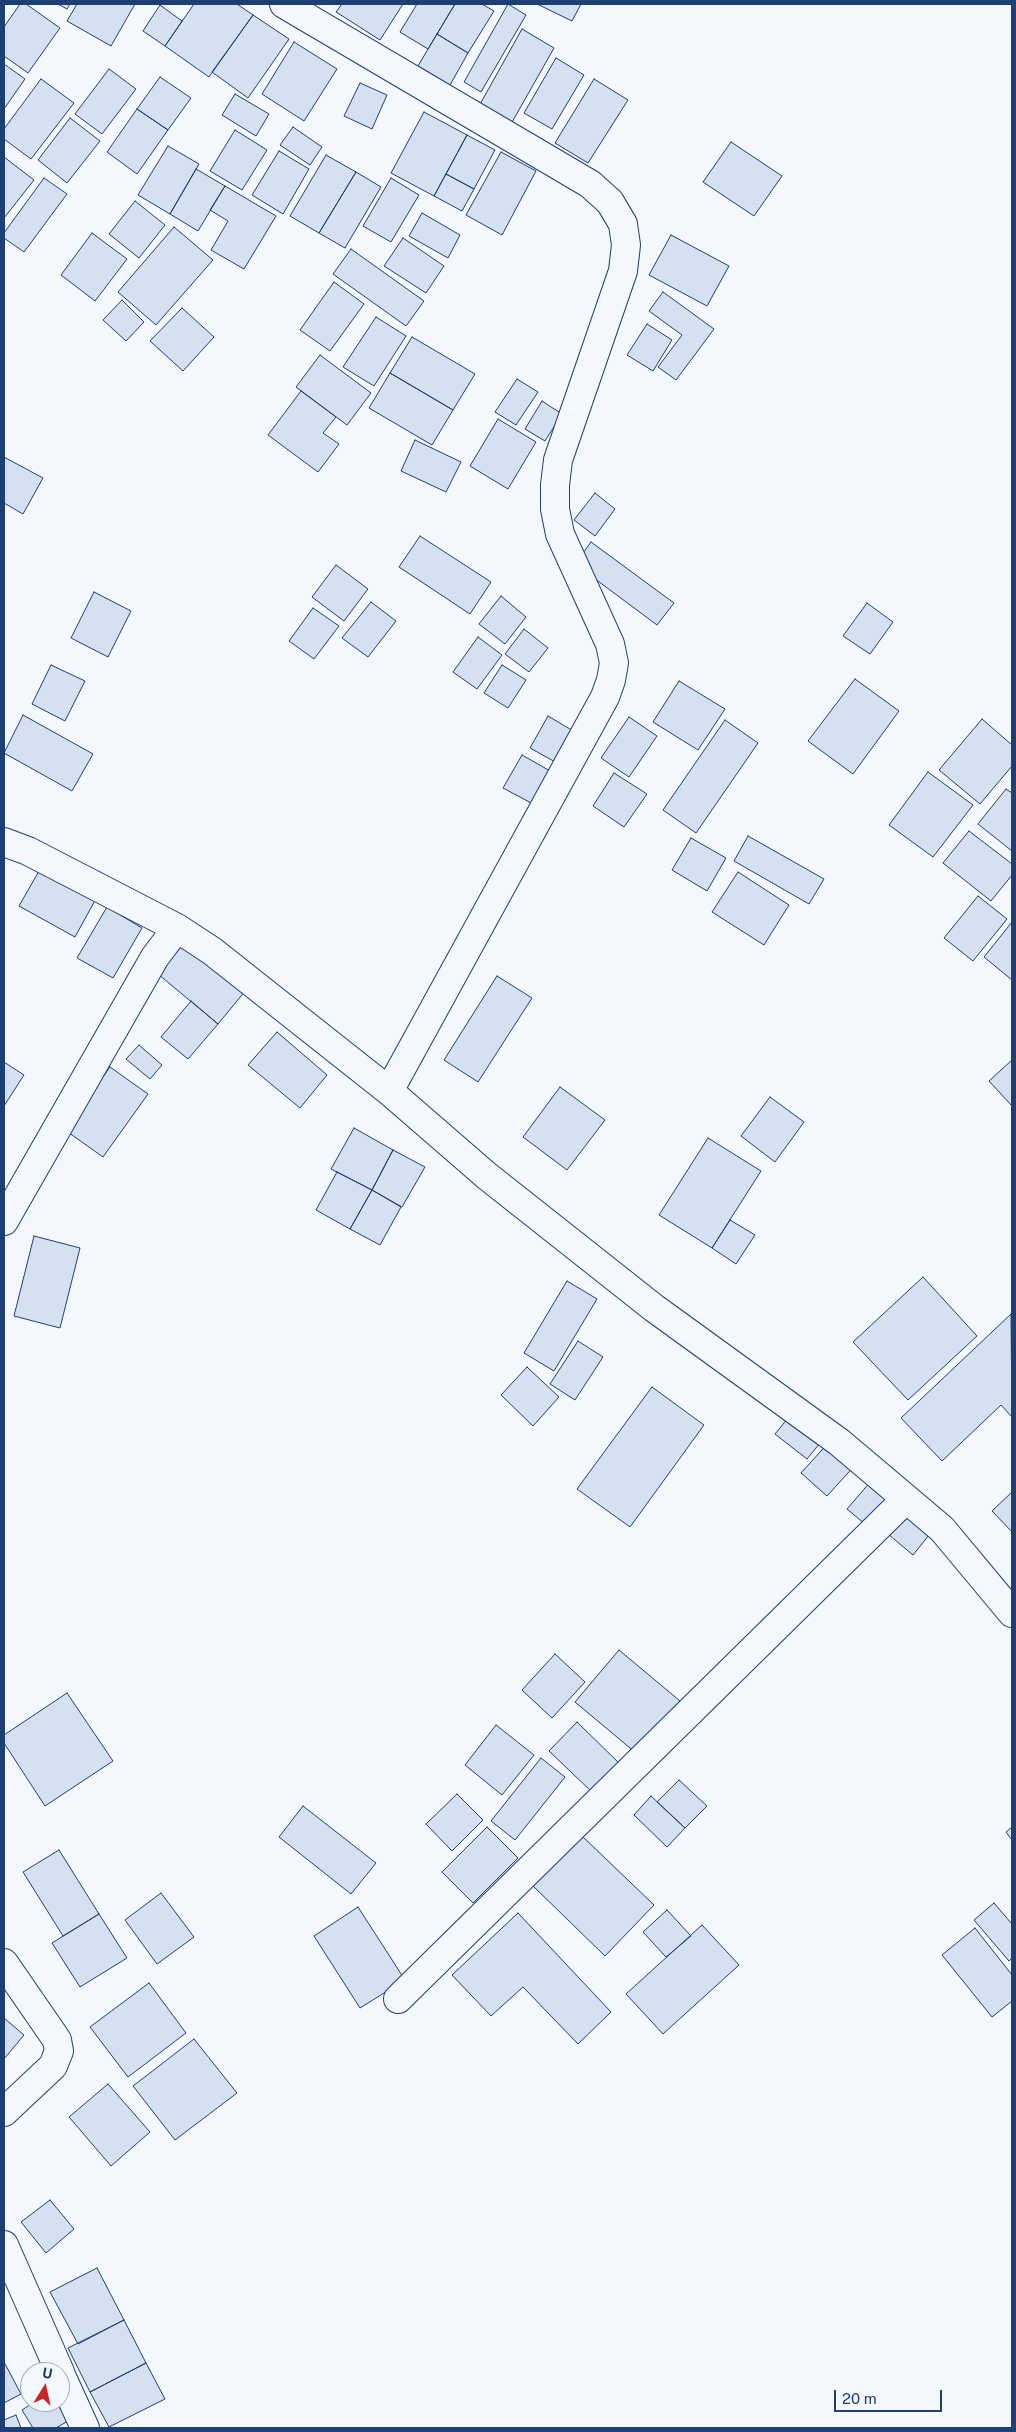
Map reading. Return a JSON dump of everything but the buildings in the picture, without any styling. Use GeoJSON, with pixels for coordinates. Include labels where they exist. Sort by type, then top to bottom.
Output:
{"type":"FeatureCollection","features":[{"type":"Feature","properties":{"kind":"street"},"geometry":{"type":"LineString","coordinates":[[284,4],[590,184],[610,202],[623,224],[626,244],[623,270],[558,460],[555,485],[555,509],[560,534],[610,644],[614,663],[611,680],[605,697],[388,1091]]}},
{"type":"Feature","properties":{"kind":"street"},"geometry":{"type":"LineString","coordinates":[[4,842],[28,851],[177,928],[212,951],[388,1091],[487,1176],[654,1308],[839,1442],[942,1529],[1012,1613]]}},
{"type":"Feature","properties":{"kind":"street"},"geometry":{"type":"LineString","coordinates":[[4,1221],[56,1127],[155,957],[177,928]]}},
{"type":"Feature","properties":{"kind":"street"},"geometry":{"type":"LineString","coordinates":[[398,1999],[906,1499]]}},
{"type":"Feature","properties":{"kind":"street"},"geometry":{"type":"LineString","coordinates":[[4,1964],[57,2040],[59,2051],[53,2066],[4,2112]]}},
{"type":"Feature","properties":{"kind":"street"},"geometry":{"type":"LineString","coordinates":[[4,2245],[56,2362]]}},
{"type":"Feature","properties":{"kind":"street"},"geometry":{"type":"LineString","coordinates":[[70,2395],[84,2428]]}}]}
